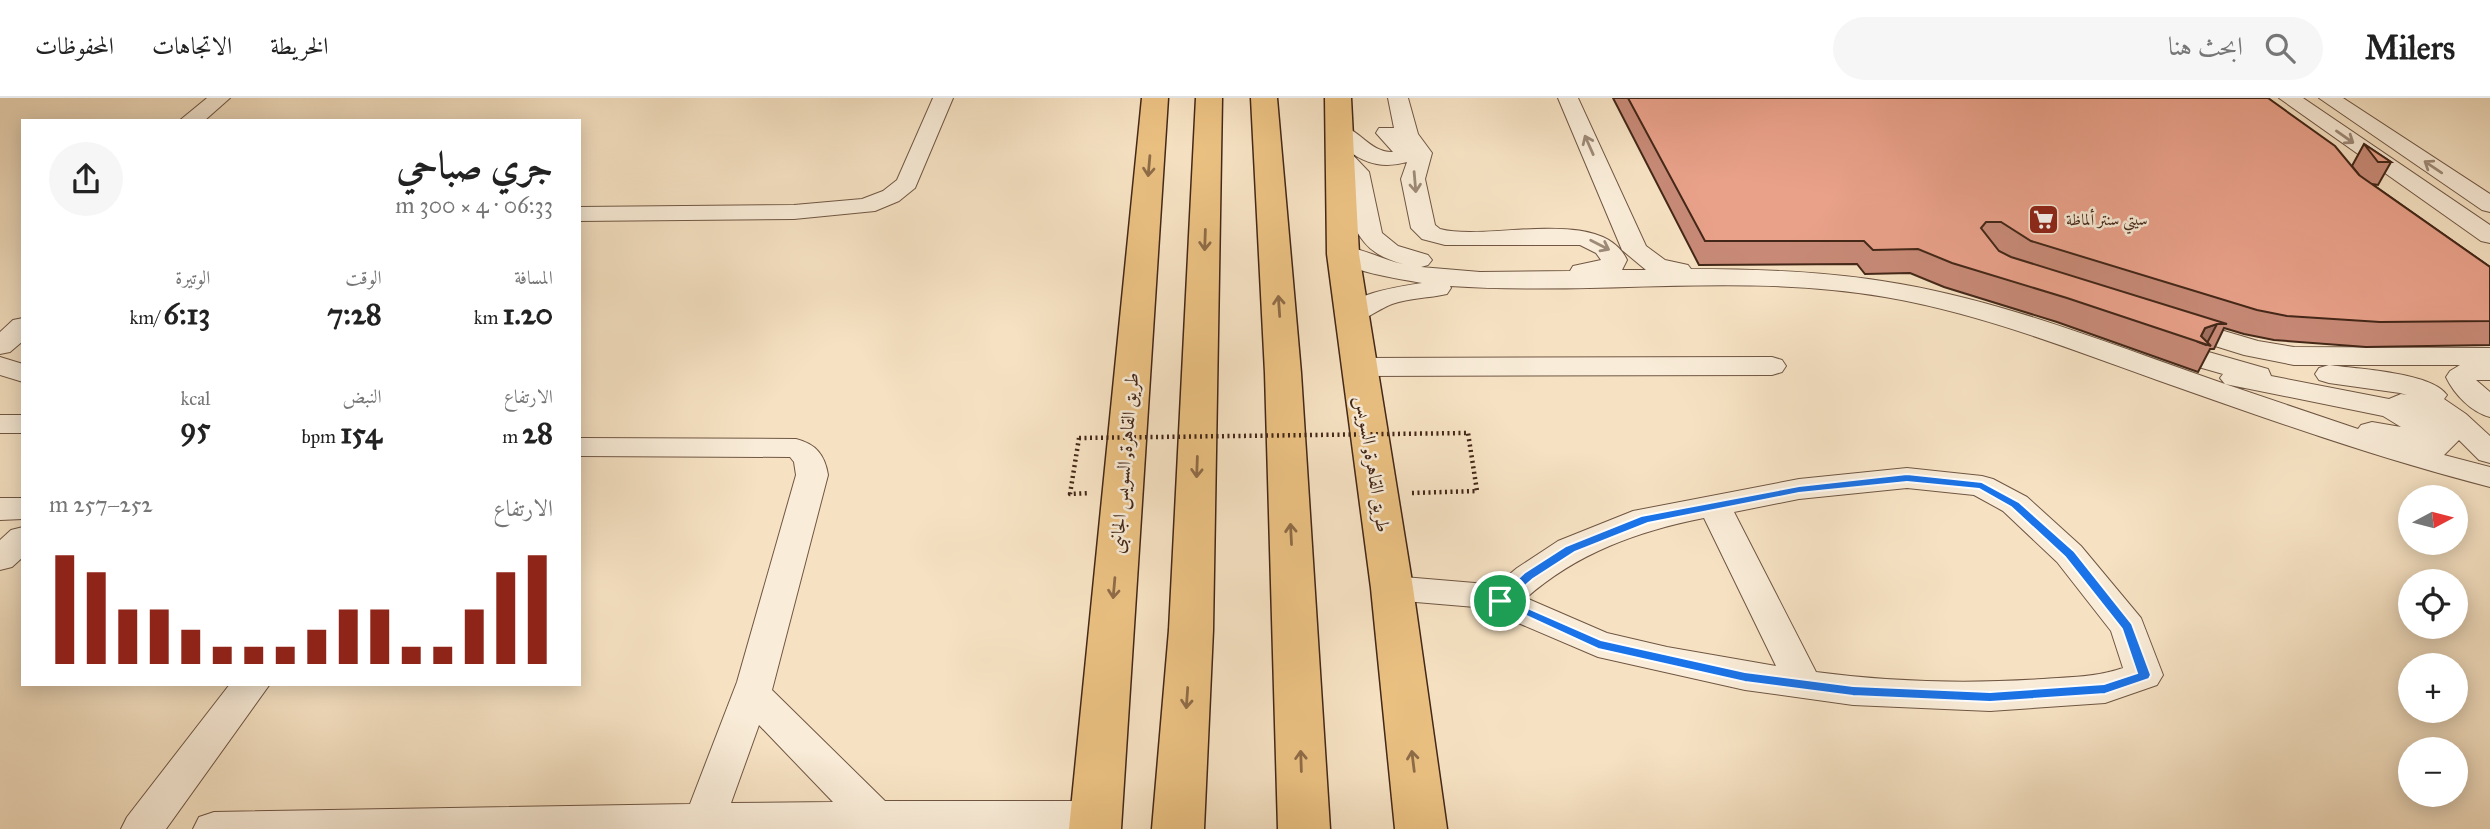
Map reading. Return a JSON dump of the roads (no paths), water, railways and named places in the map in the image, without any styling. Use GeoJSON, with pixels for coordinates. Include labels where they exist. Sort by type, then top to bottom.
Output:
{"type":"FeatureCollection","features":[{"type":"Feature","properties":{"kind":"main road","name":"طريق القاهرة, السويس الجانبى"},"geometry":{"type":"LineString","coordinates":[[1095,823],[1155,98]]}},
{"type":"Feature","properties":{"kind":"main road"},"geometry":{"type":"LineString","coordinates":[[1178,829],[1191,630],[1209,98]]}},
{"type":"Feature","properties":{"kind":"main road"},"geometry":{"type":"LineString","coordinates":[[1264,98],[1283,373],[1304,829]]}},
{"type":"Feature","properties":{"kind":"main road","name":"طريق القاهرة, السويس"},"geometry":{"type":"LineString","coordinates":[[1339,128],[1343,254],[1350,315],[1392,588],[1420,829]]}},
{"type":"Feature","properties":{"kind":"street"},"geometry":{"type":"LineString","coordinates":[[193,119],[220,98]]}},
{"type":"Feature","properties":{"kind":"street"},"geometry":{"type":"LineString","coordinates":[[581,214],[794,212],[866,205],[891,196],[907,183],[943,98]]}},
{"type":"Feature","properties":{"kind":"street"},"geometry":{"type":"LineString","coordinates":[[1339,128],[1371,157],[1390,160],[1401,158],[1405,150],[1385,131],[1382,108],[1384,98]]}},
{"type":"Feature","properties":{"kind":"street"},"geometry":{"type":"LineString","coordinates":[[1339,128],[1357,172],[1371,237],[1378,244],[1401,256],[1431,262],[1494,262],[1573,272],[1606,269],[1613,264],[1613,256],[1607,248],[1587,239],[1445,238],[1426,231],[1423,228],[1413,179],[1421,153],[1407,135],[1398,98]]}},
{"type":"Feature","properties":{"kind":"street"},"geometry":{"type":"LineString","coordinates":[[1568,98],[1635,250],[1650,262],[1666,268],[1773,273],[1896,291],[1988,312],[2384,448],[2490,477]]}},
{"type":"Feature","properties":{"kind":"street"},"geometry":{"type":"LineString","coordinates":[[2289,98],[2490,236]]}},
{"type":"Feature","properties":{"kind":"street"},"geometry":{"type":"LineString","coordinates":[[2329,98],[2490,205]]}},
{"type":"Feature","properties":{"kind":"street"},"geometry":{"type":"LineString","coordinates":[[1343,254],[1372,266],[1430,277],[1819,280]]}},
{"type":"Feature","properties":{"kind":"street"},"geometry":{"type":"LineString","coordinates":[[1350,315],[1386,297],[1434,289],[1759,286],[1868,297],[1943,313],[2028,337],[2300,432],[2490,489]]}},
{"type":"Feature","properties":{"kind":"street"},"geometry":{"type":"LineString","coordinates":[[0,317],[21,313]]}},
{"type":"Feature","properties":{"kind":"street"},"geometry":{"type":"LineString","coordinates":[[2152,318],[2235,344],[2294,356],[2490,357]]}},
{"type":"Feature","properties":{"kind":"street"},"geometry":{"type":"LineString","coordinates":[[0,346],[21,328]]}},
{"type":"Feature","properties":{"kind":"street"},"geometry":{"type":"LineString","coordinates":[[2208,357],[2252,383],[2392,409],[2406,415],[2417,430],[2412,435],[2386,435],[2224,393]]}},
{"type":"Feature","properties":{"kind":"street"},"geometry":{"type":"LineString","coordinates":[[2208,357],[2386,382],[2426,392],[2460,409],[2490,436]]}},
{"type":"Feature","properties":{"kind":"street"},"geometry":{"type":"LineString","coordinates":[[2208,357],[2286,382],[2389,399],[2433,419],[2445,437],[2443,443],[2435,448],[2384,448]]}},
{"type":"Feature","properties":{"kind":"street"},"geometry":{"type":"LineString","coordinates":[[2208,357],[2274,372],[2378,388],[2415,398],[2455,420],[2490,453]]}},
{"type":"Feature","properties":{"kind":"street"},"geometry":{"type":"LineString","coordinates":[[0,366],[21,372]]}},
{"type":"Feature","properties":{"kind":"street"},"geometry":{"type":"LineString","coordinates":[[1357,366],[1772,366]]}},
{"type":"Feature","properties":{"kind":"street"},"geometry":{"type":"LineString","coordinates":[[2490,371],[2468,372],[2460,377],[2464,385],[2490,408]]}},
{"type":"Feature","properties":{"kind":"street"},"geometry":{"type":"LineString","coordinates":[[0,424],[21,424]]}},
{"type":"Feature","properties":{"kind":"street"},"geometry":{"type":"LineString","coordinates":[[581,447],[786,447],[796,448],[808,456],[812,475],[751,694],[704,821]]}},
{"type":"Feature","properties":{"kind":"street"},"geometry":{"type":"LineString","coordinates":[[1392,588],[1475,595],[1500,601],[1598,644],[1745,677],[1853,691],[1990,697],[2105,689],[2144,675],[2128,627],[2069,554],[2015,504],[1982,486],[1907,478],[1799,489],[1645,519],[1570,549],[1529,576],[1500,601]]}},
{"type":"Feature","properties":{"kind":"street"},"geometry":{"type":"LineString","coordinates":[[1715,506],[1803,684]]}},
{"type":"Feature","properties":{"kind":"street"},"geometry":{"type":"LineString","coordinates":[[0,509],[21,508]]}},
{"type":"Feature","properties":{"kind":"street"},"geometry":{"type":"LineString","coordinates":[[0,559],[21,540]]}},
{"type":"Feature","properties":{"kind":"street"},"geometry":{"type":"LineString","coordinates":[[142,829],[249,686]]}},
{"type":"Feature","properties":{"kind":"street"},"geometry":{"type":"LineString","coordinates":[[751,694],[876,818]]}},
{"type":"Feature","properties":{"kind":"street"},"geometry":{"type":"LineString","coordinates":[[214,829],[876,818],[925,823],[1095,823]]}},
{"type":"Feature","properties":{"kind":"place","name":"سيتي سنتر ألماظة"},"geometry":{"type":"Point","coordinates":[2043,219]}}]}
